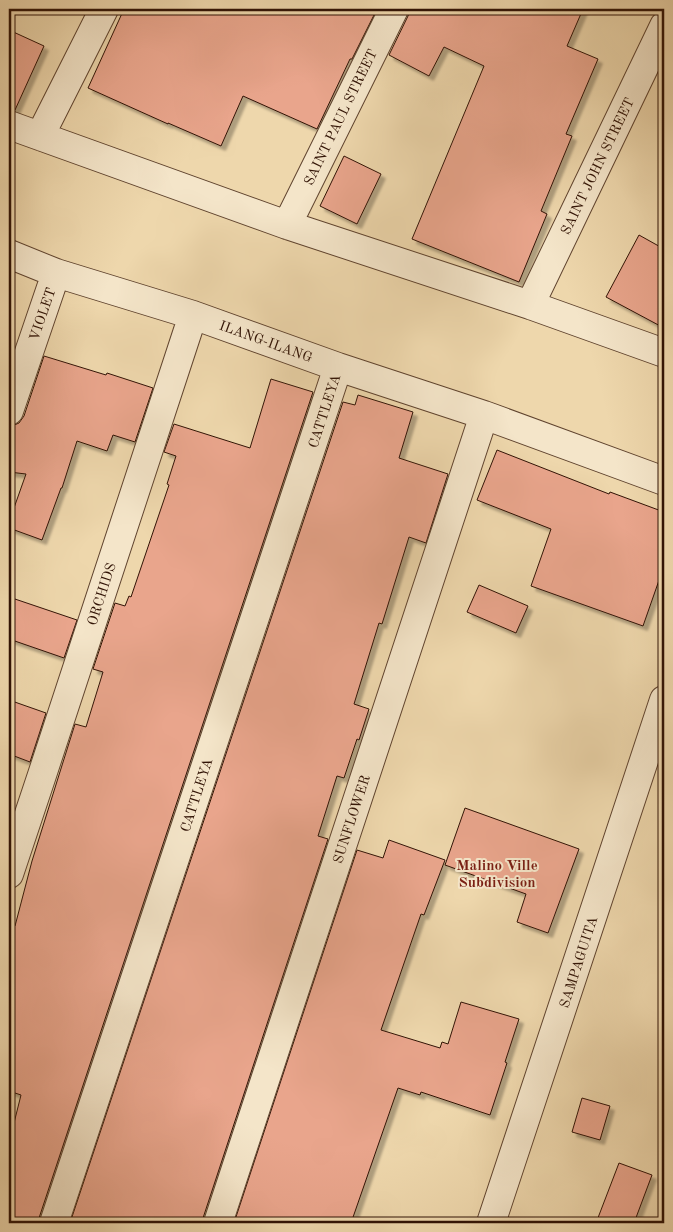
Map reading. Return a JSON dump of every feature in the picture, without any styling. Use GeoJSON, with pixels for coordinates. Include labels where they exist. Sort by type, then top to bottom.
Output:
{"type":"FeatureCollection","features":[{"type":"Feature","properties":{"kind":"street"},"geometry":{"type":"LineString","coordinates":[[40,136],[104,9]]}},
{"type":"Feature","properties":{"kind":"street","name":"SAINT PAUL STREET"},"geometry":{"type":"LineString","coordinates":[[287,224],[394,9]]}},
{"type":"Feature","properties":{"kind":"street","name":"SAINT JOHN STREET"},"geometry":{"type":"LineString","coordinates":[[530,305],[664,26]]}},
{"type":"Feature","properties":{"kind":"street"},"geometry":{"type":"LineString","coordinates":[[9,125],[287,224],[530,305],[664,353]]}},
{"type":"Feature","properties":{"kind":"street","name":"ILANG-ILANG"},"geometry":{"type":"LineString","coordinates":[[9,254],[56,273],[193,315],[664,481]]}},
{"type":"Feature","properties":{"kind":"street","name":"VIOLET"},"geometry":{"type":"LineString","coordinates":[[9,411],[56,273]]}},
{"type":"Feature","properties":{"kind":"street","name":"ORCHIDS"},"geometry":{"type":"LineString","coordinates":[[9,874],[193,315]]}},
{"type":"Feature","properties":{"kind":"street","name":"CATTLEYA"},"geometry":{"type":"LineString","coordinates":[[54,1223],[338,367]]}},
{"type":"Feature","properties":{"kind":"street","name":"SUNFLOWER"},"geometry":{"type":"LineString","coordinates":[[218,1223],[484,416]]}},
{"type":"Feature","properties":{"kind":"street","name":"SAMPAGUITA"},"geometry":{"type":"LineString","coordinates":[[491,1223],[664,700]]}},
{"type":"Feature","properties":{"kind":"building"},"geometry":{"type":"Polygon","coordinates":[[[124,9],[377,9],[352,59],[350,59],[317,129],[243,96],[221,146],[88,88],[124,9]]]}},
{"type":"Feature","properties":{"kind":"building"},"geometry":{"type":"Polygon","coordinates":[[[410,9],[583,9],[567,46],[598,59],[566,134],[572,136],[541,211],[547,214],[519,282],[412,239],[484,66],[444,47],[429,76],[389,55],[410,9]]]}},
{"type":"Feature","properties":{"kind":"building"},"geometry":{"type":"Polygon","coordinates":[[[9,30],[44,46],[15,110],[9,110],[9,30]]]}},
{"type":"Feature","properties":{"kind":"building"},"geometry":{"type":"Polygon","coordinates":[[[344,156],[381,174],[357,224],[320,206],[344,156]]]}},
{"type":"Feature","properties":{"kind":"building"},"geometry":{"type":"Polygon","coordinates":[[[639,235],[664,249],[664,328],[606,297],[639,235]]]}},
{"type":"Feature","properties":{"kind":"building"},"geometry":{"type":"Polygon","coordinates":[[[44,356],[153,388],[135,442],[113,435],[107,451],[77,441],[62,488],[42,540],[9,528],[9,522],[26,474],[9,472],[9,426],[19,423],[24,416],[44,356]]]}},
{"type":"Feature","properties":{"kind":"building"},"geometry":{"type":"Polygon","coordinates":[[[271,379],[313,392],[39,1218],[39,1223],[9,1223],[9,1143],[21,1095],[9,1091],[9,924],[15,926],[32,861],[75,724],[86,727],[103,672],[93,669],[115,603],[125,606],[129,596],[131,597],[169,485],[167,484],[176,456],[164,452],[174,424],[250,448],[271,379]]]}},
{"type":"Feature","properties":{"kind":"building"},"geometry":{"type":"Polygon","coordinates":[[[358,395],[413,412],[399,458],[448,474],[426,543],[409,537],[382,624],[379,623],[354,704],[369,709],[344,778],[337,776],[318,836],[328,839],[203,1218],[203,1223],[70,1223],[343,402],[355,405],[358,395]]]}},
{"type":"Feature","properties":{"kind":"building"},"geometry":{"type":"Polygon","coordinates":[[[497,450],[609,494],[610,492],[664,512],[664,566],[643,626],[531,586],[551,529],[477,500],[497,450]]]}},
{"type":"Feature","properties":{"kind":"building"},"geometry":{"type":"Polygon","coordinates":[[[479,585],[528,606],[516,633],[467,612],[479,585]]]}},
{"type":"Feature","properties":{"kind":"building"},"geometry":{"type":"Polygon","coordinates":[[[9,597],[77,620],[64,658],[9,639],[9,597]]]}},
{"type":"Feature","properties":{"kind":"building"},"geometry":{"type":"Polygon","coordinates":[[[9,700],[46,713],[30,762],[9,754],[9,700]]]}},
{"type":"Feature","properties":{"kind":"building"},"geometry":{"type":"Polygon","coordinates":[[[465,808],[579,849],[548,933],[517,922],[526,894],[445,865],[465,808]]]}},
{"type":"Feature","properties":{"kind":"building"},"geometry":{"type":"Polygon","coordinates":[[[389,840],[445,860],[424,915],[421,914],[381,1030],[440,1048],[442,1042],[448,1044],[461,1002],[519,1019],[490,1115],[421,1092],[420,1095],[398,1088],[351,1223],[234,1223],[357,850],[383,858],[389,840]]]}},
{"type":"Feature","properties":{"kind":"building"},"geometry":{"type":"Polygon","coordinates":[[[582,1098],[610,1106],[600,1140],[572,1132],[582,1098]]]}},
{"type":"Feature","properties":{"kind":"building"},"geometry":{"type":"Polygon","coordinates":[[[619,1163],[652,1175],[634,1223],[596,1223],[619,1163]]]}},
{"type":"Feature","properties":{"kind":"district","name":"Malino Ville Subdivision"},"geometry":{"type":"Point","coordinates":[497,874]}}]}
